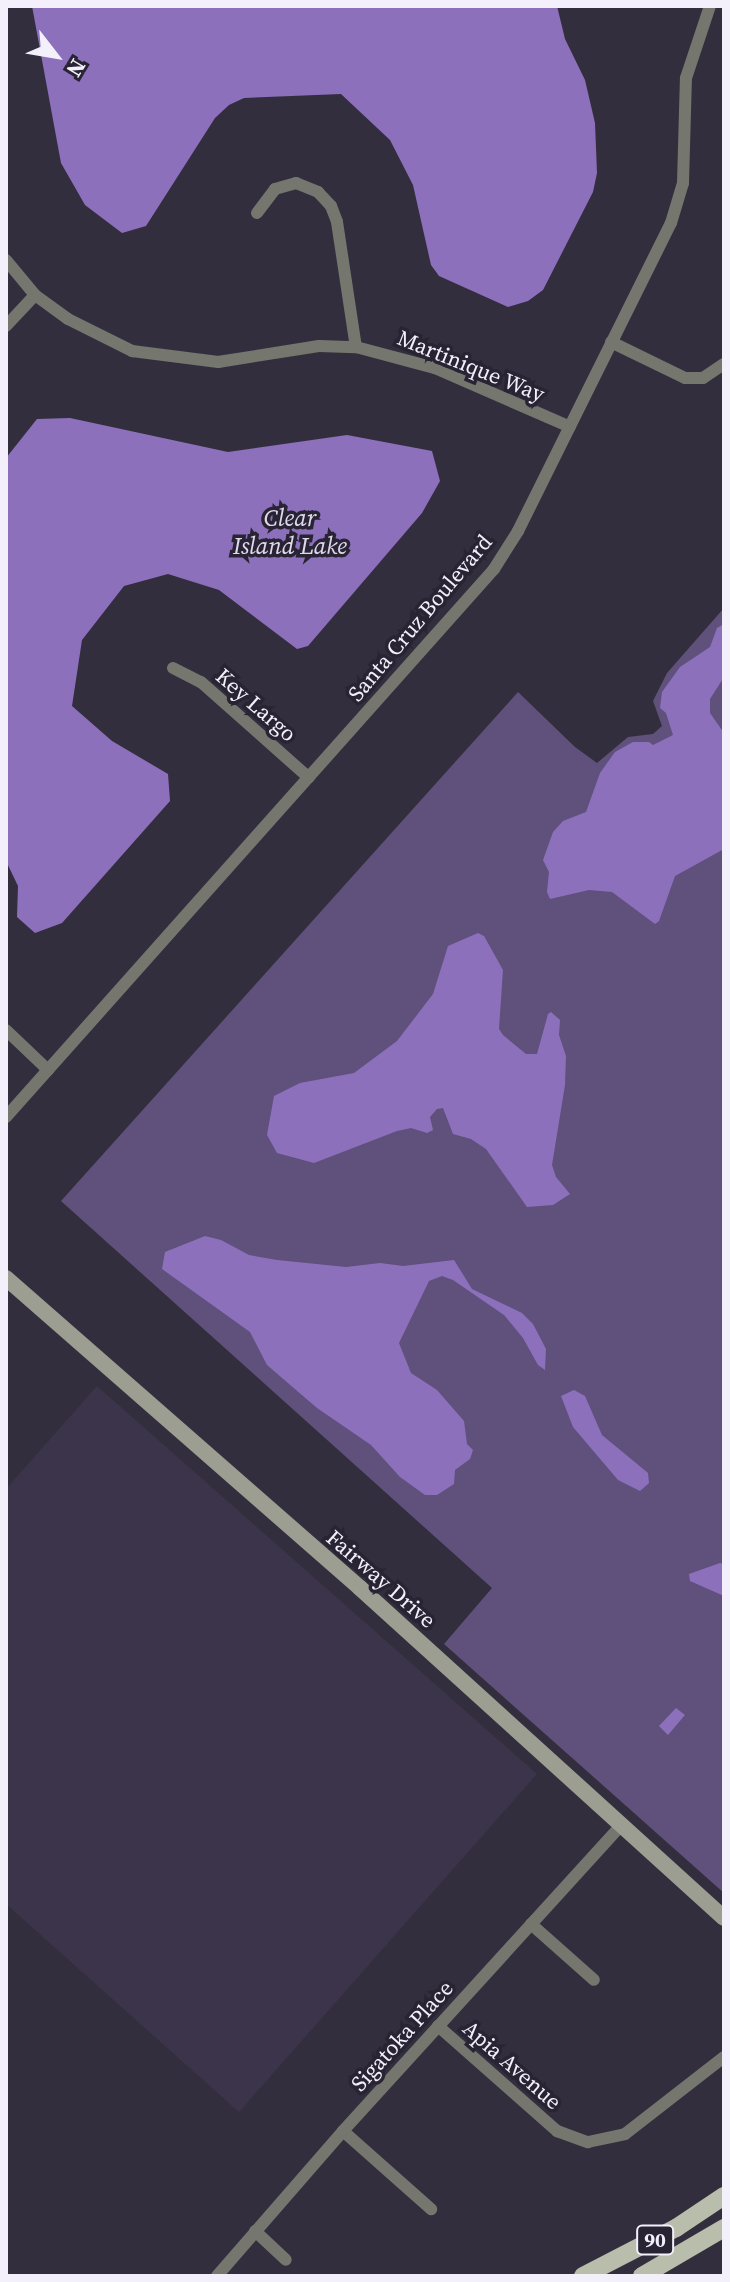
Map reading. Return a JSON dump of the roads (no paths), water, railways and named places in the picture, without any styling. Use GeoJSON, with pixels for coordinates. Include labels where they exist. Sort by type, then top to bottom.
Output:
{"type":"FeatureCollection","features":[{"type":"Feature","properties":{"kind":"main road","name":"90"},"geometry":{"type":"LineString","coordinates":[[583,2276],[676,2228],[724,2196]]}},
{"type":"Feature","properties":{"kind":"main road","name":"90"},"geometry":{"type":"LineString","coordinates":[[642,2276],[724,2228]]}},
{"type":"Feature","properties":{"kind":"street","name":"Santa Cruz Boulevard"},"geometry":{"type":"LineString","coordinates":[[6,1117],[494,569],[518,531],[671,223],[683,183],[686,78],[710,6]]}},
{"type":"Feature","properties":{"kind":"street"},"geometry":{"type":"LineString","coordinates":[[257,213],[275,189],[296,183],[318,192],[331,206],[337,222],[356,347]]}},
{"type":"Feature","properties":{"kind":"street","name":"Martinique Way"},"geometry":{"type":"LineString","coordinates":[[6,260],[35,295],[91,333],[132,351],[173,359],[218,362],[319,346],[356,347],[435,368],[570,427]]}},
{"type":"Feature","properties":{"kind":"street"},"geometry":{"type":"LineString","coordinates":[[6,326],[35,295]]}},
{"type":"Feature","properties":{"kind":"street"},"geometry":{"type":"LineString","coordinates":[[611,342],[685,378],[703,378],[724,364]]}},
{"type":"Feature","properties":{"kind":"street","name":"Key Largo"},"geometry":{"type":"LineString","coordinates":[[173,668],[201,682],[309,778]]}},
{"type":"Feature","properties":{"kind":"street"},"geometry":{"type":"LineString","coordinates":[[6,1030],[48,1070]]}},
{"type":"Feature","properties":{"kind":"street","name":"Fairway Drive"},"geometry":{"type":"LineString","coordinates":[[6,1278],[360,1588],[724,1918]]}},
{"type":"Feature","properties":{"kind":"street","name":"Sigatoka Place"},"geometry":{"type":"LineString","coordinates":[[217,2276],[343,2131],[621,1825]]}},
{"type":"Feature","properties":{"kind":"street"},"geometry":{"type":"LineString","coordinates":[[531,1924],[594,1980]]}},
{"type":"Feature","properties":{"kind":"street","name":"Apia Avenue"},"geometry":{"type":"LineString","coordinates":[[438,2026],[557,2131],[588,2142],[625,2134],[724,2057]]}},
{"type":"Feature","properties":{"kind":"street"},"geometry":{"type":"LineString","coordinates":[[343,2131],[431,2209]]}},
{"type":"Feature","properties":{"kind":"street"},"geometry":{"type":"LineString","coordinates":[[255,2231],[286,2260]]}},
{"type":"Feature","properties":{"kind":"water"},"geometry":{"type":"Polygon","coordinates":[[[32,6],[557,6],[565,39],[585,80],[595,123],[597,173],[593,192],[543,290],[528,301],[508,307],[439,276],[431,265],[413,185],[390,140],[341,94],[244,98],[229,105],[215,118],[146,226],[122,233],[85,205],[61,163],[32,6]]]}},
{"type":"Feature","properties":{"kind":"water","name":"Clear Island Lake"},"geometry":{"type":"Polygon","coordinates":[[[70,418],[228,452],[347,435],[432,451],[440,481],[422,513],[308,646],[297,649],[219,590],[168,574],[124,586],[82,640],[72,706],[112,741],[168,774],[170,801],[62,923],[35,933],[17,917],[18,886],[6,861],[6,458],[37,419],[70,418]]]}},
{"type":"Feature","properties":{"kind":"water"},"geometry":{"type":"Polygon","coordinates":[[[724,624],[724,677],[710,699],[710,713],[724,733],[724,849],[675,876],[659,921],[655,924],[612,892],[589,890],[550,899],[547,892],[549,872],[543,860],[553,832],[563,821],[586,812],[600,773],[615,752],[633,742],[653,745],[673,735],[666,713],[660,708],[662,692],[680,667],[710,647],[717,628],[724,624]]]}},
{"type":"Feature","properties":{"kind":"water"},"geometry":{"type":"Polygon","coordinates":[[[478,933],[484,936],[503,970],[499,1029],[503,1035],[526,1054],[537,1054],[548,1014],[551,1012],[560,1020],[559,1035],[566,1056],[565,1085],[552,1165],[556,1177],[570,1194],[553,1205],[527,1207],[486,1149],[471,1139],[453,1134],[443,1108],[437,1109],[430,1117],[433,1130],[427,1133],[411,1128],[397,1131],[314,1163],[277,1153],[267,1135],[274,1096],[300,1083],[354,1073],[397,1041],[433,994],[448,946],[478,933]]]}},
{"type":"Feature","properties":{"kind":"water"},"geometry":{"type":"Polygon","coordinates":[[[205,1236],[221,1240],[249,1255],[346,1267],[380,1263],[403,1266],[454,1260],[472,1289],[522,1313],[533,1324],[546,1349],[545,1370],[538,1365],[523,1338],[504,1315],[453,1280],[442,1276],[429,1281],[399,1343],[411,1373],[437,1390],[464,1421],[467,1444],[473,1450],[470,1459],[455,1470],[454,1484],[437,1495],[425,1495],[400,1477],[371,1445],[317,1408],[267,1365],[250,1332],[162,1269],[165,1252],[205,1236]]]}},
{"type":"Feature","properties":{"kind":"water"},"geometry":{"type":"Polygon","coordinates":[[[574,1390],[585,1396],[602,1435],[648,1473],[649,1483],[640,1491],[618,1480],[573,1427],[561,1396],[574,1390]]]}},
{"type":"Feature","properties":{"kind":"water"},"geometry":{"type":"Polygon","coordinates":[[[724,1564],[724,1596],[690,1581],[689,1574],[724,1564]]]}},
{"type":"Feature","properties":{"kind":"water"},"geometry":{"type":"Polygon","coordinates":[[[676,1708],[685,1715],[668,1735],[659,1726],[676,1708]]]}}]}
